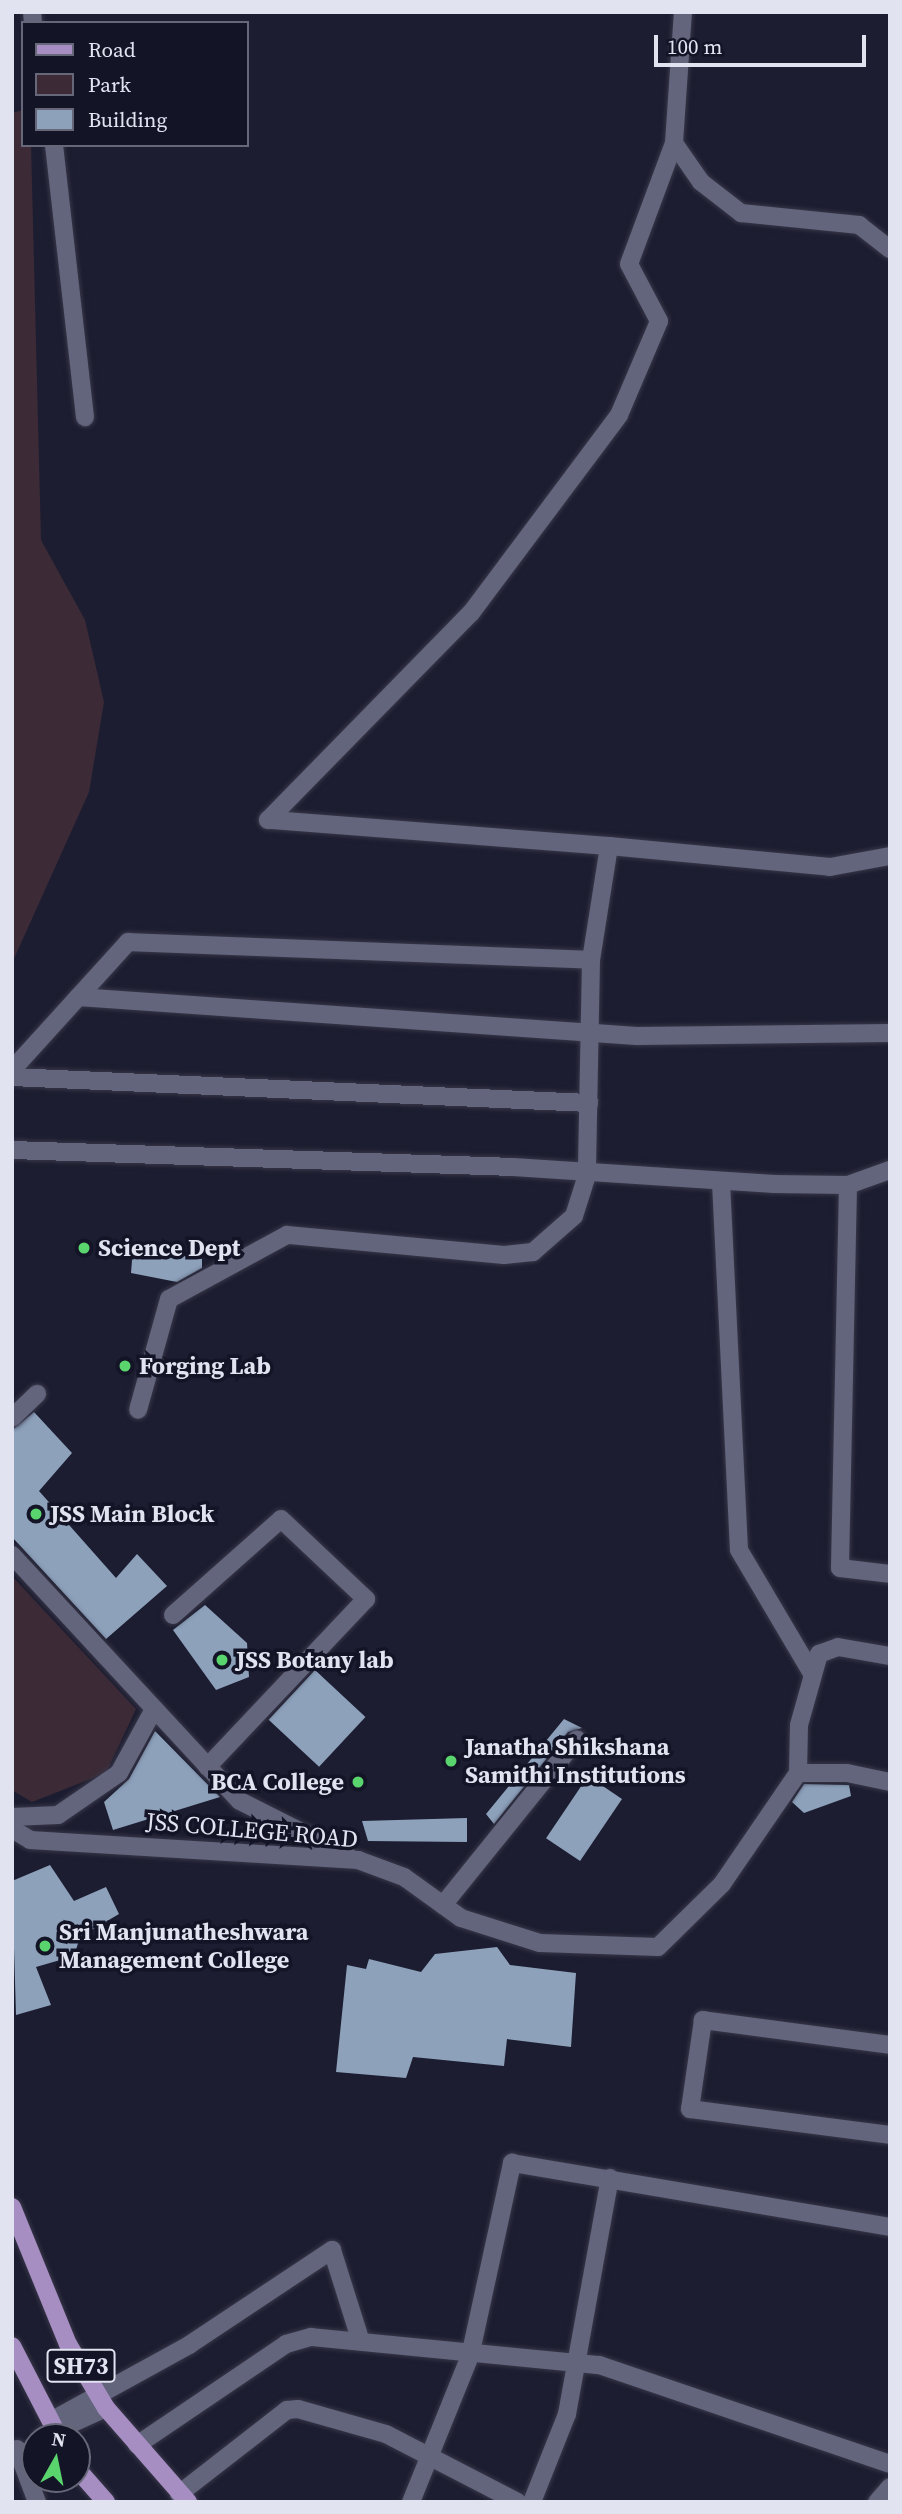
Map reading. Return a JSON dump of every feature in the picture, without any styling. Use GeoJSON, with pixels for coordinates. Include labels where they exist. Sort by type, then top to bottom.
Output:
{"type":"FeatureCollection","features":[{"type":"Feature","properties":{"kind":"main road","name":"SH73"},"geometry":{"type":"LineString","coordinates":[[12,2207],[68,2344],[103,2403],[183,2498]]}},
{"type":"Feature","properties":{"kind":"main road","name":"SH73"},"geometry":{"type":"LineString","coordinates":[[12,2346],[48,2423]]}},
{"type":"Feature","properties":{"kind":"main road"},"geometry":{"type":"LineString","coordinates":[[91,2485],[106,2502]]}},
{"type":"Feature","properties":{"kind":"street"},"geometry":{"type":"LineString","coordinates":[[683,12],[674,144],[629,264],[659,321],[619,415],[471,613],[268,820],[609,846],[830,867],[890,856]]}},
{"type":"Feature","properties":{"kind":"street"},"geometry":{"type":"LineString","coordinates":[[674,144],[701,182],[741,213],[859,225],[890,249]]}},
{"type":"Feature","properties":{"kind":"street"},"geometry":{"type":"LineString","coordinates":[[54,147],[85,417]]}},
{"type":"Feature","properties":{"kind":"street"},"geometry":{"type":"LineString","coordinates":[[138,1410],[169,1299],[237,1259],[287,1235],[424,1250],[533,1252],[574,1216],[587,1175],[592,1033],[591,960],[609,846]]}},
{"type":"Feature","properties":{"kind":"street"},"geometry":{"type":"LineString","coordinates":[[12,1070],[128,942],[591,960]]}},
{"type":"Feature","properties":{"kind":"street"},"geometry":{"type":"LineString","coordinates":[[78,997],[592,1033],[890,1033]]}},
{"type":"Feature","properties":{"kind":"street"},"geometry":{"type":"LineString","coordinates":[[12,1077],[589,1103]]}},
{"type":"Feature","properties":{"kind":"street"},"geometry":{"type":"LineString","coordinates":[[12,1150],[513,1167],[587,1175],[848,1185],[890,1170]]}},
{"type":"Feature","properties":{"kind":"street"},"geometry":{"type":"LineString","coordinates":[[721,1182],[739,1550],[813,1675]]}},
{"type":"Feature","properties":{"kind":"street"},"geometry":{"type":"LineString","coordinates":[[848,1185],[840,1568],[890,1574]]}},
{"type":"Feature","properties":{"kind":"street"},"geometry":{"type":"LineString","coordinates":[[12,1419],[37,1394]]}},
{"type":"Feature","properties":{"kind":"street"},"geometry":{"type":"LineString","coordinates":[[173,1615],[281,1519],[366,1599],[207,1767]]}},
{"type":"Feature","properties":{"kind":"street"},"geometry":{"type":"LineString","coordinates":[[12,1555],[240,1801],[358,1860]]}},
{"type":"Feature","properties":{"kind":"street"},"geometry":{"type":"LineString","coordinates":[[890,1656],[838,1647],[819,1654],[799,1725],[798,1773],[847,1773],[890,1782]]}},
{"type":"Feature","properties":{"kind":"street"},"geometry":{"type":"LineString","coordinates":[[12,1818],[58,1815],[119,1773],[154,1709]]}},
{"type":"Feature","properties":{"kind":"street"},"geometry":{"type":"LineString","coordinates":[[443,1905],[577,1739]]}},
{"type":"Feature","properties":{"kind":"street","name":"JSS COLLEGE ROAD"},"geometry":{"type":"LineString","coordinates":[[12,1829],[30,1840],[358,1860],[404,1877],[461,1918],[540,1942],[658,1947],[722,1884],[798,1773]]}},
{"type":"Feature","properties":{"kind":"street"},"geometry":{"type":"LineString","coordinates":[[890,2045],[703,2020],[690,2109],[890,2135]]}},
{"type":"Feature","properties":{"kind":"street"},"geometry":{"type":"LineString","coordinates":[[411,2502],[434,2456],[470,2356],[512,2163],[890,2227]]}},
{"type":"Feature","properties":{"kind":"street"},"geometry":{"type":"LineString","coordinates":[[532,2502],[567,2414],[610,2178]]}},
{"type":"Feature","properties":{"kind":"street"},"geometry":{"type":"LineString","coordinates":[[67,2423],[103,2403],[332,2250],[361,2342]]}},
{"type":"Feature","properties":{"kind":"street"},"geometry":{"type":"LineString","coordinates":[[136,2445],[286,2344],[311,2337],[470,2356],[599,2365],[890,2465]]}},
{"type":"Feature","properties":{"kind":"street"},"geometry":{"type":"LineString","coordinates":[[183,2498],[287,2410],[351,2422],[434,2456],[518,2502]]}},
{"type":"Feature","properties":{"kind":"street"},"geometry":{"type":"LineString","coordinates":[[15,2450],[37,2502]]}},
{"type":"Feature","properties":{"kind":"street"},"geometry":{"type":"LineString","coordinates":[[877,2502],[890,2487]]}},
{"type":"Feature","properties":{"kind":"green space"},"geometry":{"type":"Polygon","coordinates":[[[21,111],[21,147],[31,147],[41,540],[85,620],[104,702],[89,792],[12,963],[12,113],[21,111]]]}},
{"type":"Feature","properties":{"kind":"green space"},"geometry":{"type":"Polygon","coordinates":[[[12,1576],[136,1709],[106,1773],[32,1802],[12,1790],[12,1576]]]}},
{"type":"Feature","properties":{"kind":"building"},"geometry":{"type":"Polygon","coordinates":[[[133,1248],[202,1259],[202,1268],[177,1282],[131,1273],[133,1248]]]}},
{"type":"Feature","properties":{"kind":"building","name":"JSS Main Block"},"geometry":{"type":"Polygon","coordinates":[[[34,1412],[72,1453],[39,1491],[116,1578],[137,1554],[167,1586],[106,1639],[12,1537],[12,1430],[34,1412]]]}},
{"type":"Feature","properties":{"kind":"building","name":"JSS Botany lab"},"geometry":{"type":"Polygon","coordinates":[[[205,1605],[247,1643],[249,1677],[216,1690],[173,1630],[205,1605]]]}},
{"type":"Feature","properties":{"kind":"building"},"geometry":{"type":"Polygon","coordinates":[[[315,1670],[365,1717],[319,1767],[269,1720],[315,1670]]]}},
{"type":"Feature","properties":{"kind":"building"},"geometry":{"type":"Polygon","coordinates":[[[564,1719],[582,1728],[568,1732],[494,1824],[486,1814],[564,1719]]]}},
{"type":"Feature","properties":{"kind":"building"},"geometry":{"type":"Polygon","coordinates":[[[155,1731],[220,1797],[113,1830],[104,1802],[129,1779],[155,1731]]]}},
{"type":"Feature","properties":{"kind":"building"},"geometry":{"type":"Polygon","coordinates":[[[588,1776],[622,1799],[580,1861],[546,1838],[588,1776]]]}},
{"type":"Feature","properties":{"kind":"building"},"geometry":{"type":"Polygon","coordinates":[[[804,1784],[849,1785],[851,1796],[804,1813],[792,1802],[804,1784]]]}},
{"type":"Feature","properties":{"kind":"building"},"geometry":{"type":"Polygon","coordinates":[[[467,1818],[467,1842],[368,1841],[362,1821],[467,1818]]]}},
{"type":"Feature","properties":{"kind":"building","name":"Sri Manjunatheshwara Management College"},"geometry":{"type":"Polygon","coordinates":[[[50,1865],[74,1901],[106,1887],[119,1914],[80,1937],[74,1956],[36,1967],[51,2005],[16,2015],[12,1881],[50,1865]]]}},
{"type":"Feature","properties":{"kind":"building"},"geometry":{"type":"Polygon","coordinates":[[[497,1947],[510,1965],[576,1973],[571,2047],[507,2039],[504,2066],[413,2057],[406,2078],[336,2072],[347,1965],[366,1969],[369,1959],[421,1972],[435,1954],[497,1947]]]}},
{"type":"Feature","properties":{"kind":"place","name":"Science Dept"},"geometry":{"type":"Point","coordinates":[84,1248]}},
{"type":"Feature","properties":{"kind":"place","name":"Forging Lab"},"geometry":{"type":"Point","coordinates":[125,1366]}},
{"type":"Feature","properties":{"kind":"place","name":"JSS Main Block"},"geometry":{"type":"Point","coordinates":[36,1514]}},
{"type":"Feature","properties":{"kind":"place","name":"JSS Botany lab"},"geometry":{"type":"Point","coordinates":[222,1660]}},
{"type":"Feature","properties":{"kind":"place","name":"Janatha Shikshana Samithi Institutions"},"geometry":{"type":"Point","coordinates":[451,1761]}},
{"type":"Feature","properties":{"kind":"place","name":"BCA College"},"geometry":{"type":"Point","coordinates":[358,1782]}},
{"type":"Feature","properties":{"kind":"place","name":"Sri Manjunatheshwara Management College"},"geometry":{"type":"Point","coordinates":[45,1946]}}]}
